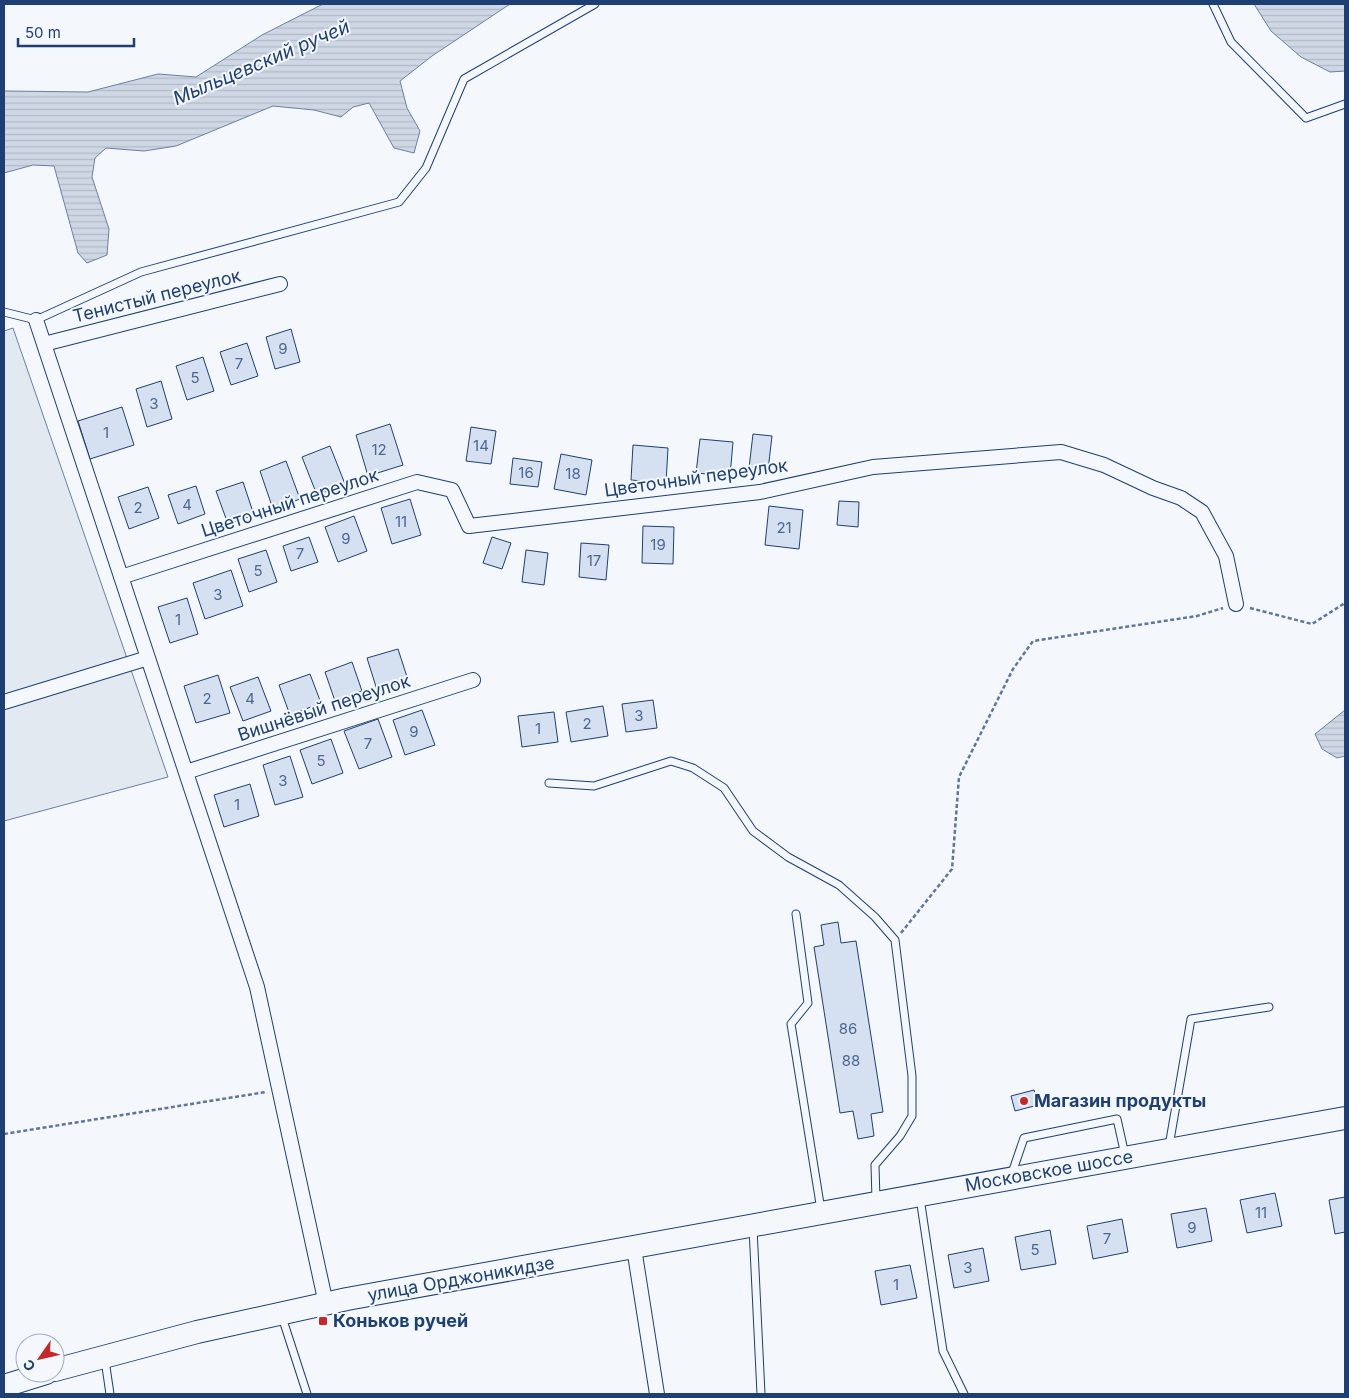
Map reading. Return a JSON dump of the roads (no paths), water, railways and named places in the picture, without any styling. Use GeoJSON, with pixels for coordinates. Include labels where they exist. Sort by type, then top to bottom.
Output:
{"type":"FeatureCollection","features":[{"type":"Feature","properties":{"kind":"main road","name":"Московское шоссе"},"geometry":{"type":"LineString","coordinates":[[753,1225],[1345,1118]]}},
{"type":"Feature","properties":{"kind":"main road","name":"улица Орджоникидзе"},"geometry":{"type":"LineString","coordinates":[[65,1367],[104,1356],[326,1304],[753,1225]]}},
{"type":"Feature","properties":{"kind":"street","name":"Тенистый переулок"},"geometry":{"type":"LineString","coordinates":[[44,344],[280,284]]}},
{"type":"Feature","properties":{"kind":"street"},"geometry":{"type":"LineString","coordinates":[[36,320],[257,987],[326,1304]]}},
{"type":"Feature","properties":{"kind":"street","name":"Цветочный переулок"},"geometry":{"type":"LineString","coordinates":[[121,577],[417,482],[452,490],[469,526],[760,492],[873,466],[1061,452],[1104,465],[1153,488],[1181,498],[1202,512],[1226,556],[1236,604]]}},
{"type":"Feature","properties":{"kind":"street"},"geometry":{"type":"LineString","coordinates":[[4,702],[148,658]]}},
{"type":"Feature","properties":{"kind":"street","name":"Вишнёвый переулок"},"geometry":{"type":"LineString","coordinates":[[186,772],[474,680]]}},
{"type":"Feature","properties":{"kind":"street"},"geometry":{"type":"LineString","coordinates":[[634,1248],[657,1394]]}},
{"type":"Feature","properties":{"kind":"lane"},"geometry":{"type":"LineString","coordinates":[[4,312],[36,320],[141,272],[399,202],[426,168],[464,79],[595,4]]}},
{"type":"Feature","properties":{"kind":"lane"},"geometry":{"type":"LineString","coordinates":[[1213,4],[1231,42],[1306,118],[1345,104]]}},
{"type":"Feature","properties":{"kind":"lane"},"geometry":{"type":"LineString","coordinates":[[549,783],[594,786],[672,760],[693,768],[724,788],[753,831],[788,857],[839,884],[875,917],[895,940],[912,1076],[912,1116],[900,1136],[875,1165],[877,1202]]}},
{"type":"Feature","properties":{"kind":"lane"},"geometry":{"type":"LineString","coordinates":[[796,914],[808,1003],[791,1024],[822,1212]]}},
{"type":"Feature","properties":{"kind":"lane"},"geometry":{"type":"LineString","coordinates":[[1169,1150],[1192,1019],[1269,1007]]}},
{"type":"Feature","properties":{"kind":"lane"},"geometry":{"type":"LineString","coordinates":[[1010,1178],[1024,1138],[1118,1119],[1126,1157]]}},
{"type":"Feature","properties":{"kind":"lane"},"geometry":{"type":"LineString","coordinates":[[920,1195],[943,1352],[964,1394]]}},
{"type":"Feature","properties":{"kind":"lane"},"geometry":{"type":"LineString","coordinates":[[753,1225],[761,1394]]}},
{"type":"Feature","properties":{"kind":"lane"},"geometry":{"type":"LineString","coordinates":[[281,1314],[307,1394]]}},
{"type":"Feature","properties":{"kind":"lane"},"geometry":{"type":"LineString","coordinates":[[104,1356],[110,1394]]}},
{"type":"Feature","properties":{"kind":"water","name":"Мыльцевский ручей"},"geometry":{"type":"Polygon","coordinates":[[[323,4],[510,4],[432,56],[400,81],[407,108],[420,131],[414,153],[394,148],[369,103],[353,107],[341,117],[314,110],[273,106],[176,146],[144,151],[106,148],[95,158],[92,177],[109,229],[107,255],[87,263],[78,253],[54,166],[33,165],[4,173],[4,91],[88,92],[158,74],[196,77],[262,35],[323,4]]]}},
{"type":"Feature","properties":{"kind":"water"},"geometry":{"type":"Polygon","coordinates":[[[1254,4],[1345,4],[1345,71],[1330,72],[1301,57],[1271,31],[1254,4]]]}},
{"type":"Feature","properties":{"kind":"water"},"geometry":{"type":"Polygon","coordinates":[[[1345,710],[1345,756],[1337,758],[1322,749],[1315,734],[1345,710]]]}},
{"type":"Feature","properties":{"kind":"place","name":"Магазин продукты"},"geometry":{"type":"Point","coordinates":[1024,1101]}},
{"type":"Feature","properties":{"kind":"place","name":"Коньков ручей"},"geometry":{"type":"Point","coordinates":[323,1321]}}]}
